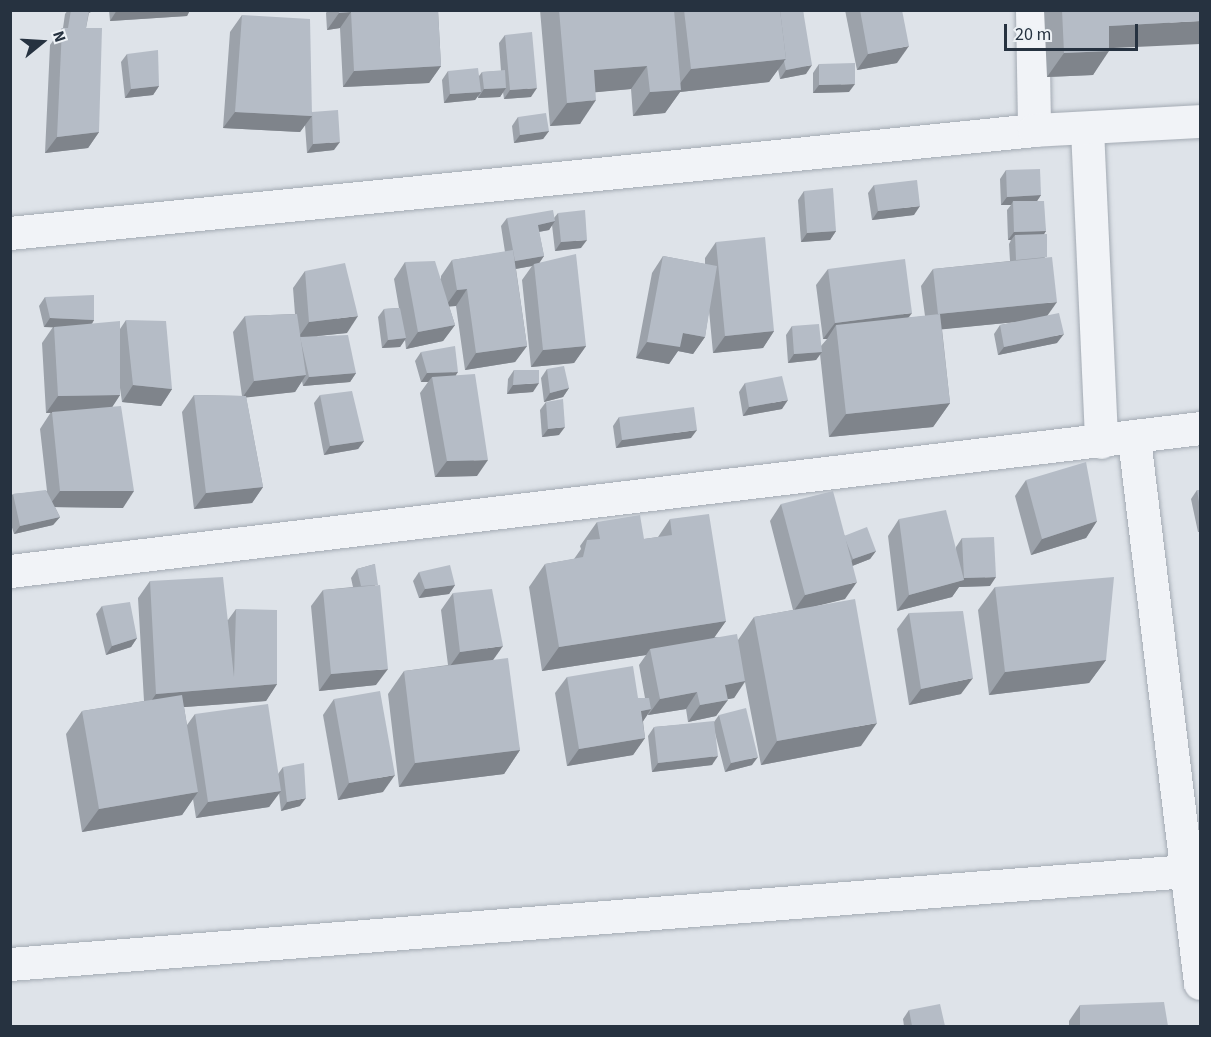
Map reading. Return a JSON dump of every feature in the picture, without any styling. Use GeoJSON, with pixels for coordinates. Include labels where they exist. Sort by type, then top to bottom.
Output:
{"type":"FeatureCollection","features":[{"type":"Feature","properties":{"kind":"street"},"geometry":{"type":"LineString","coordinates":[[1032,10],[1034,130]]}},
{"type":"Feature","properties":{"kind":"street"},"geometry":{"type":"LineString","coordinates":[[10,233],[1034,130],[1087,129],[1200,121]]}},
{"type":"Feature","properties":{"kind":"street"},"geometry":{"type":"LineString","coordinates":[[1087,129],[1101,442]]}},
{"type":"Feature","properties":{"kind":"street"},"geometry":{"type":"LineString","coordinates":[[10,571],[1134,439],[1200,428]]}},
{"type":"Feature","properties":{"kind":"street"},"geometry":{"type":"LineString","coordinates":[[1134,439],[1195,871],[1200,983]]}},
{"type":"Feature","properties":{"kind":"street"},"geometry":{"type":"LineString","coordinates":[[10,964],[1195,871]]}},
{"type":"Feature","properties":{"kind":"building"},"geometry":{"type":"Polygon","coordinates":[[[71,10],[89,10],[86,28],[68,28],[71,10]]]}},
{"type":"Feature","properties":{"kind":"building"},"geometry":{"type":"Polygon","coordinates":[[[338,10],[438,10],[441,66],[354,71],[351,12],[339,13],[338,10]]]}},
{"type":"Feature","properties":{"kind":"building"},"geometry":{"type":"Polygon","coordinates":[[[559,10],[674,10],[681,90],[650,92],[647,66],[594,70],[596,100],[567,103],[559,10]]]}},
{"type":"Feature","properties":{"kind":"building"},"geometry":{"type":"Polygon","coordinates":[[[684,10],[780,10],[786,59],[691,69],[684,10]]]}},
{"type":"Feature","properties":{"kind":"building"},"geometry":{"type":"Polygon","coordinates":[[[780,10],[803,10],[812,65],[786,70],[780,10]]]}},
{"type":"Feature","properties":{"kind":"building"},"geometry":{"type":"Polygon","coordinates":[[[860,10],[902,10],[909,46],[868,54],[860,10]]]}},
{"type":"Feature","properties":{"kind":"building"},"geometry":{"type":"Polygon","coordinates":[[[1062,10],[1200,10],[1200,21],[1109,26],[1109,51],[1064,53],[1062,10]]]}},
{"type":"Feature","properties":{"kind":"building"},"geometry":{"type":"Polygon","coordinates":[[[242,15],[310,19],[312,116],[235,112],[242,15]]]}},
{"type":"Feature","properties":{"kind":"building"},"geometry":{"type":"Polygon","coordinates":[[[62,28],[102,28],[99,132],[57,137],[62,28]]]}},
{"type":"Feature","properties":{"kind":"building"},"geometry":{"type":"Polygon","coordinates":[[[532,32],[537,88],[510,90],[505,35],[532,32]]]}},
{"type":"Feature","properties":{"kind":"building"},"geometry":{"type":"Polygon","coordinates":[[[158,50],[159,86],[131,89],[127,54],[158,50]]]}},
{"type":"Feature","properties":{"kind":"building"},"geometry":{"type":"Polygon","coordinates":[[[855,63],[855,84],[819,85],[819,64],[855,63]]]}},
{"type":"Feature","properties":{"kind":"building"},"geometry":{"type":"Polygon","coordinates":[[[478,68],[481,92],[450,94],[448,71],[478,68]]]}},
{"type":"Feature","properties":{"kind":"building"},"geometry":{"type":"Polygon","coordinates":[[[505,70],[506,88],[484,89],[482,72],[505,70]]]}},
{"type":"Feature","properties":{"kind":"building"},"geometry":{"type":"Polygon","coordinates":[[[338,110],[340,142],[313,144],[312,112],[338,110]]]}},
{"type":"Feature","properties":{"kind":"building"},"geometry":{"type":"Polygon","coordinates":[[[546,113],[549,131],[520,135],[518,117],[546,113]]]}},
{"type":"Feature","properties":{"kind":"building"},"geometry":{"type":"Polygon","coordinates":[[[1040,169],[1041,195],[1007,197],[1006,170],[1040,169]]]}},
{"type":"Feature","properties":{"kind":"building"},"geometry":{"type":"Polygon","coordinates":[[[917,180],[920,206],[878,211],[874,185],[917,180]]]}},
{"type":"Feature","properties":{"kind":"building"},"geometry":{"type":"Polygon","coordinates":[[[833,188],[836,231],[807,233],[804,191],[833,188]]]}},
{"type":"Feature","properties":{"kind":"building"},"geometry":{"type":"Polygon","coordinates":[[[1013,201],[1044,201],[1046,231],[1014,232],[1013,201]]]}},
{"type":"Feature","properties":{"kind":"building"},"geometry":{"type":"Polygon","coordinates":[[[553,210],[555,221],[538,225],[544,256],[515,261],[507,218],[553,210]]]}},
{"type":"Feature","properties":{"kind":"building"},"geometry":{"type":"Polygon","coordinates":[[[585,210],[587,240],[561,242],[558,213],[585,210]]]}},
{"type":"Feature","properties":{"kind":"building"},"geometry":{"type":"Polygon","coordinates":[[[1047,234],[1047,257],[1016,260],[1015,235],[1047,234]]]}},
{"type":"Feature","properties":{"kind":"building"},"geometry":{"type":"Polygon","coordinates":[[[765,237],[774,331],[725,336],[716,242],[765,237]]]}},
{"type":"Feature","properties":{"kind":"building"},"geometry":{"type":"Polygon","coordinates":[[[513,250],[527,346],[476,353],[467,289],[457,290],[452,260],[513,250]]]}},
{"type":"Feature","properties":{"kind":"building"},"geometry":{"type":"Polygon","coordinates":[[[576,254],[586,346],[543,350],[534,264],[576,254]]]}},
{"type":"Feature","properties":{"kind":"building"},"geometry":{"type":"Polygon","coordinates":[[[663,256],[717,266],[705,337],[683,333],[680,347],[647,342],[663,256]]]}},
{"type":"Feature","properties":{"kind":"building"},"geometry":{"type":"Polygon","coordinates":[[[1052,257],[1057,302],[938,314],[933,269],[1052,257]]]}},
{"type":"Feature","properties":{"kind":"building"},"geometry":{"type":"Polygon","coordinates":[[[905,259],[912,313],[835,323],[828,269],[905,259]]]}},
{"type":"Feature","properties":{"kind":"building"},"geometry":{"type":"Polygon","coordinates":[[[435,261],[455,325],[418,332],[405,262],[435,261]]]}},
{"type":"Feature","properties":{"kind":"building"},"geometry":{"type":"Polygon","coordinates":[[[345,263],[358,316],[309,322],[305,271],[345,263]]]}},
{"type":"Feature","properties":{"kind":"building"},"geometry":{"type":"Polygon","coordinates":[[[94,295],[94,320],[50,318],[45,297],[94,295]]]}},
{"type":"Feature","properties":{"kind":"building"},"geometry":{"type":"Polygon","coordinates":[[[400,308],[406,338],[388,340],[384,309],[400,308]]]}},
{"type":"Feature","properties":{"kind":"building"},"geometry":{"type":"Polygon","coordinates":[[[1059,313],[1064,334],[1004,347],[1000,325],[1059,313]]]}},
{"type":"Feature","properties":{"kind":"building"},"geometry":{"type":"Polygon","coordinates":[[[297,314],[306,375],[254,381],[245,316],[297,314]]]}},
{"type":"Feature","properties":{"kind":"building"},"geometry":{"type":"Polygon","coordinates":[[[940,314],[950,403],[846,414],[836,325],[940,314]]]}},
{"type":"Feature","properties":{"kind":"building"},"geometry":{"type":"Polygon","coordinates":[[[126,320],[166,321],[172,389],[133,385],[126,320]]]}},
{"type":"Feature","properties":{"kind":"building"},"geometry":{"type":"Polygon","coordinates":[[[120,321],[120,395],[58,396],[54,327],[120,321]]]}},
{"type":"Feature","properties":{"kind":"building"},"geometry":{"type":"Polygon","coordinates":[[[819,324],[822,352],[794,354],[792,326],[819,324]]]}},
{"type":"Feature","properties":{"kind":"building"},"geometry":{"type":"Polygon","coordinates":[[[348,335],[356,373],[309,377],[300,337],[348,335]]]}},
{"type":"Feature","properties":{"kind":"building"},"geometry":{"type":"Polygon","coordinates":[[[455,346],[458,372],[427,373],[421,352],[455,346]]]}},
{"type":"Feature","properties":{"kind":"building"},"geometry":{"type":"Polygon","coordinates":[[[564,366],[569,388],[550,393],[547,369],[564,366]]]}},
{"type":"Feature","properties":{"kind":"building"},"geometry":{"type":"Polygon","coordinates":[[[514,370],[539,370],[539,383],[513,385],[514,370]]]}},
{"type":"Feature","properties":{"kind":"building"},"geometry":{"type":"Polygon","coordinates":[[[475,374],[488,460],[447,461],[432,377],[475,374]]]}},
{"type":"Feature","properties":{"kind":"building"},"geometry":{"type":"Polygon","coordinates":[[[782,376],[788,400],[749,407],[745,383],[782,376]]]}},
{"type":"Feature","properties":{"kind":"building"},"geometry":{"type":"Polygon","coordinates":[[[352,391],[364,441],[330,446],[320,395],[352,391]]]}},
{"type":"Feature","properties":{"kind":"building"},"geometry":{"type":"Polygon","coordinates":[[[194,395],[246,396],[263,487],[206,493],[194,395]]]}},
{"type":"Feature","properties":{"kind":"building"},"geometry":{"type":"Polygon","coordinates":[[[563,399],[565,427],[548,429],[546,402],[563,399]]]}},
{"type":"Feature","properties":{"kind":"building"},"geometry":{"type":"Polygon","coordinates":[[[121,406],[134,491],[60,491],[52,412],[121,406]]]}},
{"type":"Feature","properties":{"kind":"building"},"geometry":{"type":"Polygon","coordinates":[[[694,407],[697,430],[622,440],[619,417],[694,407]]]}},
{"type":"Feature","properties":{"kind":"building"},"geometry":{"type":"Polygon","coordinates":[[[1086,462],[1097,521],[1042,539],[1026,480],[1086,462]]]}},
{"type":"Feature","properties":{"kind":"building"},"geometry":{"type":"Polygon","coordinates":[[[46,490],[60,517],[20,526],[13,494],[46,490]]]}},
{"type":"Feature","properties":{"kind":"building"},"geometry":{"type":"Polygon","coordinates":[[[1197,490],[1200,490],[1200,508],[1197,490]]]}},
{"type":"Feature","properties":{"kind":"building"},"geometry":{"type":"Polygon","coordinates":[[[833,491],[857,582],[805,595],[781,504],[833,491]]]}},
{"type":"Feature","properties":{"kind":"building"},"geometry":{"type":"Polygon","coordinates":[[[946,510],[964,580],[909,595],[899,519],[946,510]]]}},
{"type":"Feature","properties":{"kind":"building"},"geometry":{"type":"Polygon","coordinates":[[[709,514],[726,621],[559,647],[545,564],[583,557],[587,540],[600,539],[597,522],[640,515],[644,539],[672,535],[670,519],[709,514]]]}},
{"type":"Feature","properties":{"kind":"building"},"geometry":{"type":"Polygon","coordinates":[[[867,527],[876,551],[853,559],[844,536],[867,527]]]}},
{"type":"Feature","properties":{"kind":"building"},"geometry":{"type":"Polygon","coordinates":[[[994,537],[996,577],[964,578],[962,538],[994,537]]]}},
{"type":"Feature","properties":{"kind":"building"},"geometry":{"type":"Polygon","coordinates":[[[375,564],[378,585],[361,586],[357,569],[375,564]]]}},
{"type":"Feature","properties":{"kind":"building"},"geometry":{"type":"Polygon","coordinates":[[[450,565],[455,585],[425,589],[419,572],[450,565]]]}},
{"type":"Feature","properties":{"kind":"building"},"geometry":{"type":"Polygon","coordinates":[[[223,577],[234,677],[236,609],[277,610],[277,684],[156,694],[150,581],[223,577]]]}},
{"type":"Feature","properties":{"kind":"building"},"geometry":{"type":"Polygon","coordinates":[[[1114,577],[1106,660],[1005,672],[995,587],[1114,577]]]}},
{"type":"Feature","properties":{"kind":"building"},"geometry":{"type":"Polygon","coordinates":[[[380,585],[388,669],[331,674],[323,590],[380,585]]]}},
{"type":"Feature","properties":{"kind":"building"},"geometry":{"type":"Polygon","coordinates":[[[492,589],[503,646],[460,652],[453,593],[492,589]]]}},
{"type":"Feature","properties":{"kind":"building"},"geometry":{"type":"Polygon","coordinates":[[[855,599],[877,723],[777,741],[754,617],[855,599]]]}},
{"type":"Feature","properties":{"kind":"building"},"geometry":{"type":"Polygon","coordinates":[[[130,602],[137,638],[112,646],[102,606],[130,602]]]}},
{"type":"Feature","properties":{"kind":"building"},"geometry":{"type":"Polygon","coordinates":[[[963,611],[973,678],[921,689],[909,613],[963,611]]]}},
{"type":"Feature","properties":{"kind":"building"},"geometry":{"type":"Polygon","coordinates":[[[737,634],[745,681],[725,685],[728,700],[700,705],[697,692],[660,699],[650,649],[737,634]]]}},
{"type":"Feature","properties":{"kind":"building"},"geometry":{"type":"Polygon","coordinates":[[[508,658],[520,750],[415,763],[404,671],[508,658]]]}},
{"type":"Feature","properties":{"kind":"building"},"geometry":{"type":"Polygon","coordinates":[[[633,666],[638,698],[649,698],[651,709],[641,711],[645,738],[579,749],[567,677],[633,666]]]}},
{"type":"Feature","properties":{"kind":"building"},"geometry":{"type":"Polygon","coordinates":[[[380,691],[395,775],[349,783],[334,699],[380,691]]]}},
{"type":"Feature","properties":{"kind":"building"},"geometry":{"type":"Polygon","coordinates":[[[182,695],[198,792],[99,809],[82,711],[182,695]]]}},
{"type":"Feature","properties":{"kind":"building"},"geometry":{"type":"Polygon","coordinates":[[[268,704],[281,791],[208,802],[195,714],[268,704]]]}},
{"type":"Feature","properties":{"kind":"building"},"geometry":{"type":"Polygon","coordinates":[[[746,708],[758,757],[731,763],[719,715],[746,708]]]}},
{"type":"Feature","properties":{"kind":"building"},"geometry":{"type":"Polygon","coordinates":[[[714,721],[718,756],[658,763],[654,727],[714,721]]]}},
{"type":"Feature","properties":{"kind":"building"},"geometry":{"type":"Polygon","coordinates":[[[304,763],[306,798],[287,802],[283,767],[304,763]]]}},
{"type":"Feature","properties":{"kind":"building"},"geometry":{"type":"Polygon","coordinates":[[[1164,1002],[1168,1026],[1080,1026],[1080,1005],[1164,1002]]]}},
{"type":"Feature","properties":{"kind":"building"},"geometry":{"type":"Polygon","coordinates":[[[940,1004],[945,1026],[912,1026],[909,1010],[940,1004]]]}}]}
